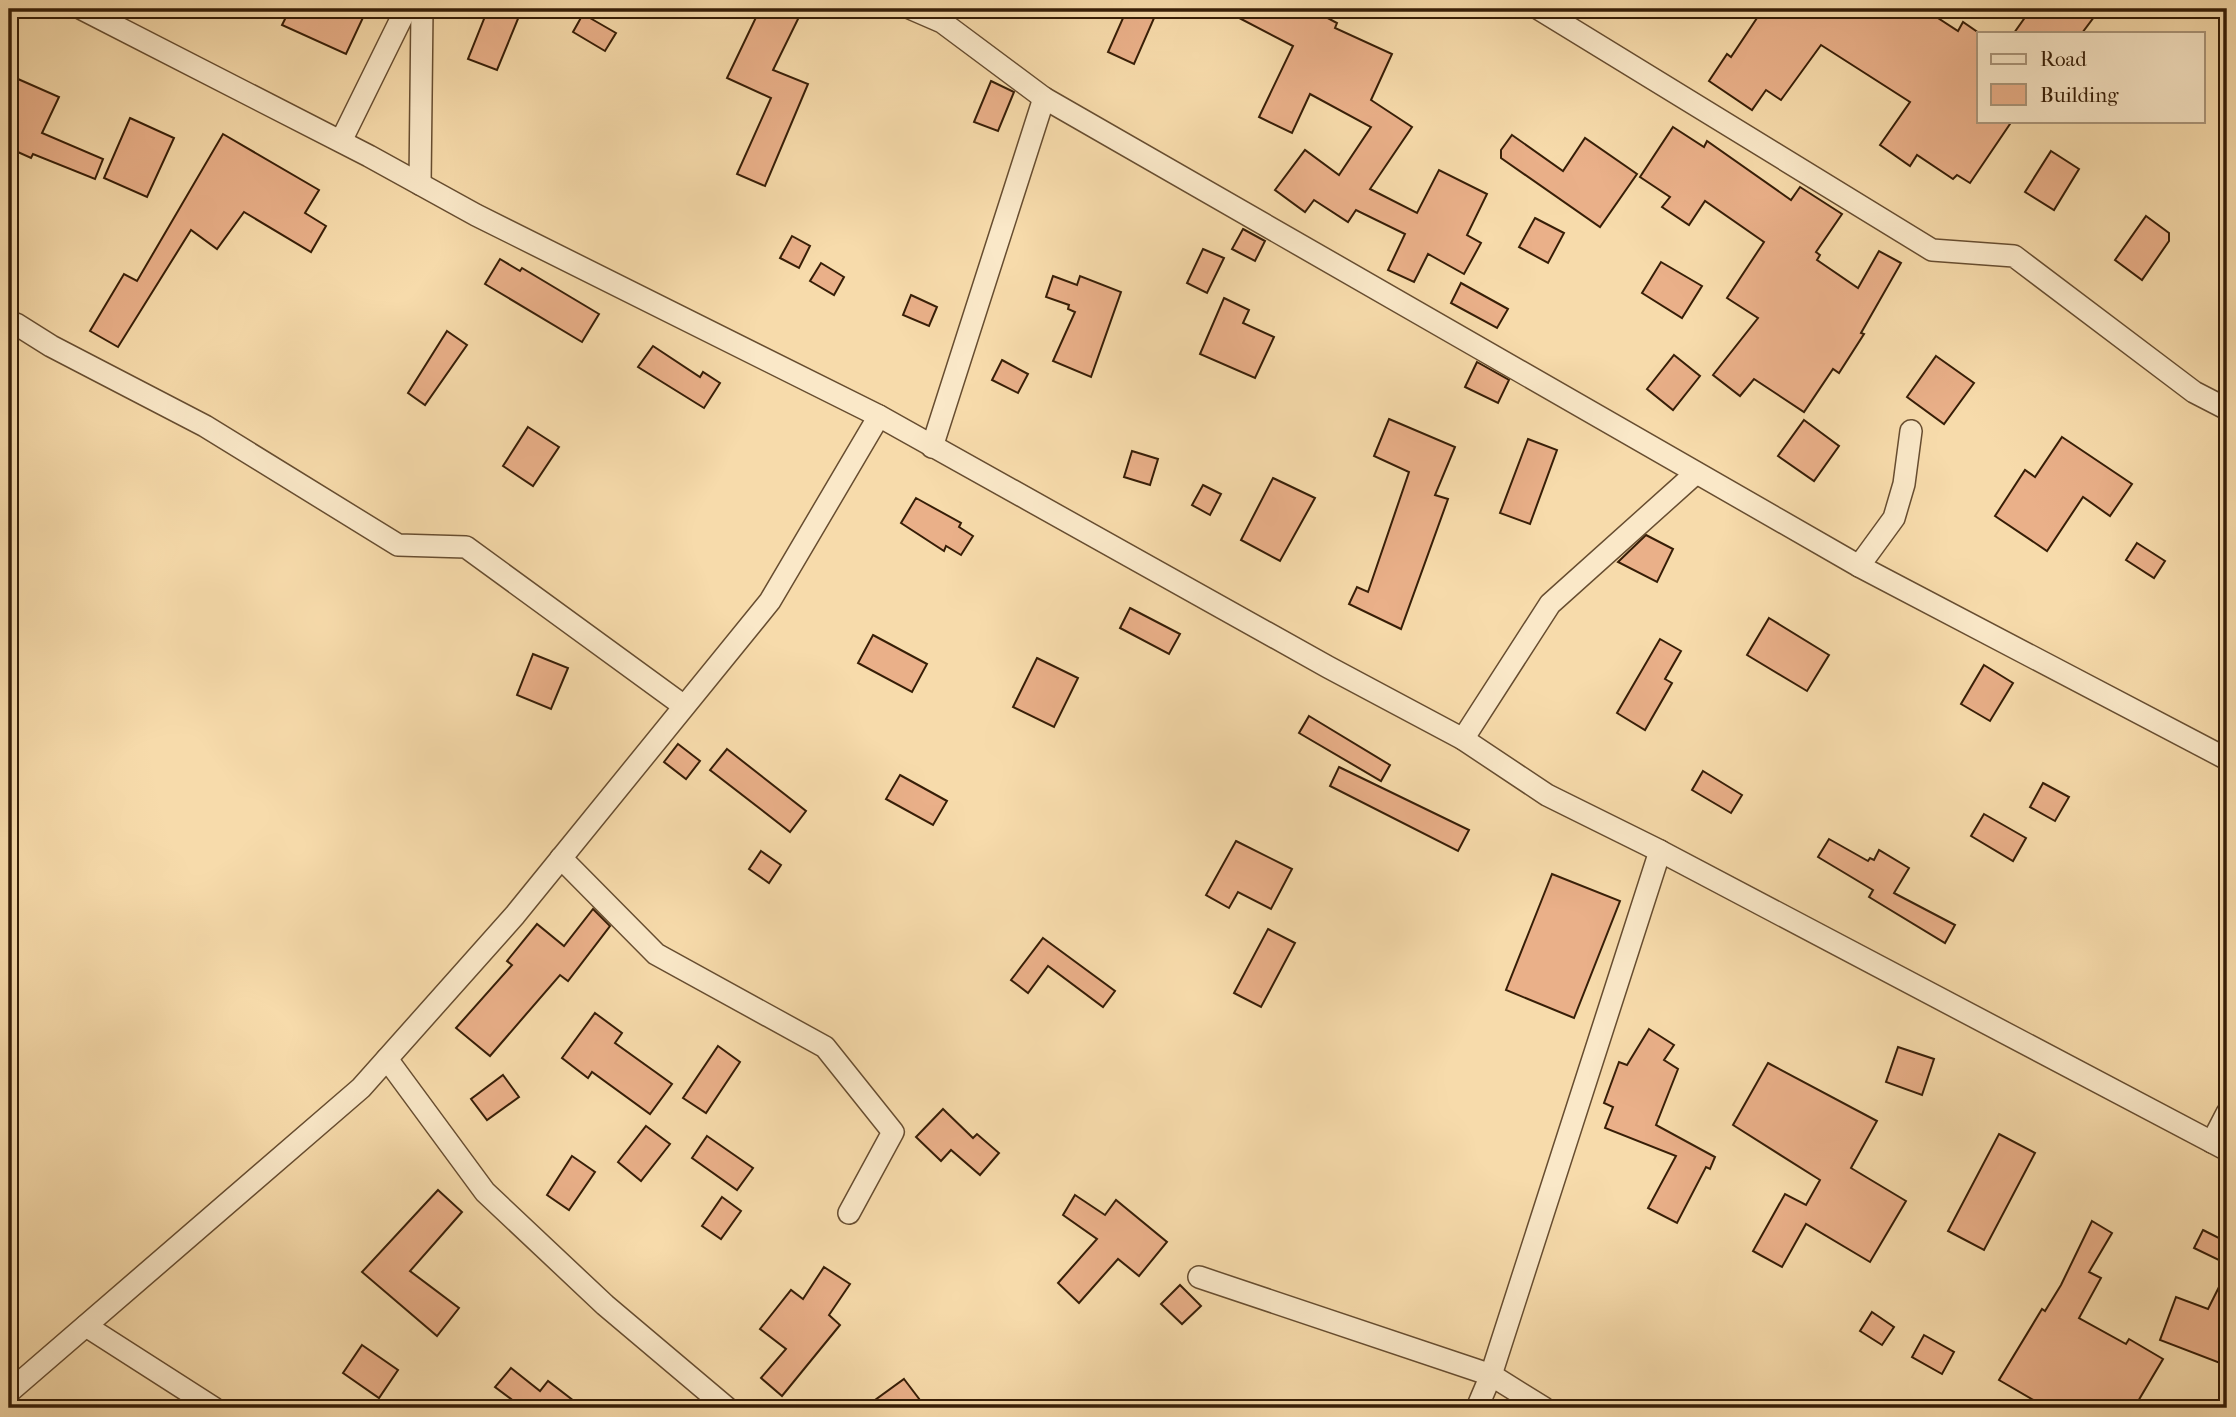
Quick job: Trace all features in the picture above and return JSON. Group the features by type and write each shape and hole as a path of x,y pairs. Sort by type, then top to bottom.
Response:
{"street":[{"path":"82,9 420,184 879,416 1463,739 1547,795 1660,851 2220,1146 2227,1113"},
{"path":"341,141 406,9"},
{"path":"420,184 422,9"},
{"path":"912,9 942,22 1044,98 1859,566 2227,759"},
{"path":"1539,9 1932,250 2014,256 2194,392 2227,409"},
{"path":"932,447 1044,98"},
{"path":"11,323 205,426 398,545 466,547 684,706"},
{"path":"13,1384 86,1326 361,1088 387,1059 514,915 770,601 879,416"},
{"path":"1859,566 1894,518 1904,485 1912,431"},
{"path":"1463,739 1550,604 1696,472"},
{"path":"1477,1408 1491,1375 1660,851"},
{"path":"561,858 656,954 825,1047 893,1132 849,1213"},
{"path":"387,1059 485,1192 605,1304 727,1408"},
{"path":"1199,1277 1491,1375 1544,1408"},
{"path":"86,1326 214,1408"}],"building":[{"path":"290,9 367,9 346,54 282,25"},
{"path":"488,9 522,9 497,70 468,59"},
{"path":"760,9 782,9 799,17 773,70 808,84 765,186 737,174 771,98 727,78"},
{"path":"1127,9 1158,9 1134,64 1108,52"},
{"path":"1222,9 1311,9 1337,23 1335,28 1392,54 1371,100 1412,127 1370,189 1417,213 1439,170 1487,194 1467,235 1481,243 1464,274 1428,254 1414,282 1388,270 1405,234 1356,210 1348,222 1314,200 1305,212 1275,190 1305,150 1339,175 1371,127 1310,94 1292,133 1259,117 1293,46"},
{"path":"1763,9 1924,9 1958,31 1963,22 1978,32 1977,122 2011,122 1970,183 1957,175 1953,179 1917,155 1910,166 1880,145 1910,102 1821,45 1781,100 1766,90 1752,110 1709,81 1727,54 1731,57"},
{"path":"2031,9 2100,9 2083,32 2015,32"},
{"path":"583,14 616,33 605,51 573,32"},
{"path":"18,79 59,97 42,133 103,159 95,179 33,154 31,158 9,148 9,100"},
{"path":"991,81 1014,92 998,131 974,122"},
{"path":"130,118 174,138 147,197 104,178"},
{"path":"1673,127 1704,147 1707,141 1791,200 1800,187 1842,214 1816,252 1820,255 1817,260 1858,288 1879,251 1901,263 1861,333 1864,334 1839,373 1833,369 1804,412 1754,379 1740,396 1713,375 1758,318 1727,298 1764,242 1705,201 1689,225 1662,207 1670,197 1640,177"},
{"path":"223,134 319,190 305,213 326,226 311,252 244,212 217,249 191,230 118,347 90,331 124,274 137,281"},
{"path":"1512,135 1563,171 1585,138 1637,174 1600,227 1501,158 1501,150"},
{"path":"2051,151 2079,169 2054,210 2025,192"},
{"path":"2146,216 2169,233 2169,241 2142,280 2115,260"},
{"path":"1535,218 1564,233 1548,263 1519,247"},
{"path":"1243,229 1265,241 1255,261 1232,249"},
{"path":"792,236 810,246 799,268 780,258"},
{"path":"1203,249 1224,258 1207,293 1187,283"},
{"path":"500,259 520,271 522,268 599,314 582,342 485,284"},
{"path":"1661,262 1702,286 1682,318 1642,293"},
{"path":"821,263 844,277 834,295 810,281"},
{"path":"1053,276 1077,285 1080,276 1121,292 1091,377 1053,361 1075,312 1068,309 1069,305 1046,297"},
{"path":"1461,283 1508,309 1497,328 1451,303"},
{"path":"911,295 937,307 929,326 903,315"},
{"path":"1224,298 1249,310 1243,323 1274,337 1255,378 1200,354"},
{"path":"447,331 467,345 425,405 408,393"},
{"path":"653,346 700,377 703,372 720,383 704,408 638,367"},
{"path":"1674,355 1700,376 1673,410 1647,389"},
{"path":"1936,356 1974,383 1944,424 1907,397"},
{"path":"1002,360 1028,374 1018,393 992,380"},
{"path":"1477,362 1509,380 1498,403 1465,387"},
{"path":"1389,419 1455,447 1435,495 1448,499 1401,629 1349,604 1357,587 1368,592 1409,472 1374,456"},
{"path":"1804,420 1839,446 1814,481 1778,456"},
{"path":"528,427 559,447 533,486 503,466"},
{"path":"2062,437 2132,484 2110,516 2083,497 2047,551 1995,516 2025,470 2035,477"},
{"path":"1528,439 1557,450 1530,524 1500,513"},
{"path":"1132,451 1158,459 1150,485 1124,477"},
{"path":"1273,478 1315,498 1280,561 1241,540"},
{"path":"1203,485 1221,494 1210,515 1192,505"},
{"path":"916,498 961,523 959,527 973,536 961,555 946,546 944,551 901,523"},
{"path":"1646,535 1673,549 1657,582 1618,562"},
{"path":"2137,543 2165,561 2154,578 2126,560"},
{"path":"1130,608 1180,634 1169,654 1120,628"},
{"path":"1769,618 1829,655 1807,691 1747,655"},
{"path":"873,635 927,664 912,692 858,663"},
{"path":"1660,639 1681,651 1665,679 1672,683 1645,730 1617,713"},
{"path":"533,654 568,668 551,709 517,695"},
{"path":"1037,658 1078,678 1054,727 1013,707"},
{"path":"1984,665 2013,683 1990,721 1961,704"},
{"path":"1309,716 1390,765 1381,781 1299,733"},
{"path":"678,744 700,761 686,779 664,762"},
{"path":"727,749 806,811 790,832 710,770"},
{"path":"1339,767 1469,830 1458,851 1330,786"},
{"path":"1703,771 1742,795 1731,813 1692,790"},
{"path":"900,775 947,801 933,825 886,799"},
{"path":"2043,783 2069,797 2055,821 2030,807"},
{"path":"1984,814 2026,838 2013,861 1971,836"},
{"path":"1829,839 1868,861 1870,858 1874,860 1879,850 1909,868 1894,893 1955,925 1945,943 1869,897 1873,890 1818,857"},
{"path":"1236,841 1292,869 1271,909 1238,892 1229,908 1206,895"},
{"path":"761,851 781,865 769,883 749,869"},
{"path":"1552,874 1620,901 1574,1018 1506,990"},
{"path":"593,909 610,926 568,981 560,975 490,1056 456,1028 512,965 507,961 537,924 564,946"},
{"path":"1268,929 1295,943 1261,1007 1234,993"},
{"path":"1043,938 1115,991 1103,1007 1048,966 1028,993 1011,980"},
{"path":"595,1013 622,1033 615,1043 672,1084 650,1114 592,1072 588,1078 562,1058"},
{"path":"1649,1029 1674,1045 1664,1060 1678,1069 1656,1125 1715,1157 1710,1169 1706,1167 1677,1223 1648,1208 1676,1156 1605,1128 1613,1107 1604,1103 1619,1062 1627,1065"},
{"path":"718,1046 740,1062 706,1113 683,1098"},
{"path":"1898,1047 1934,1059 1922,1095 1886,1082"},
{"path":"1768,1063 1877,1121 1851,1168 1906,1201 1870,1262 1806,1224 1782,1267 1753,1251 1785,1194 1806,1205 1820,1180 1733,1125"},
{"path":"503,1075 519,1097 487,1120 471,1099"},
{"path":"943,1109 973,1138 977,1134 999,1153 980,1175 951,1150 941,1161 916,1137"},
{"path":"646,1126 670,1144 641,1181 618,1162"},
{"path":"1999,1134 2035,1153 1984,1250 1948,1231"},
{"path":"707,1136 753,1168 737,1190 692,1158"},
{"path":"572,1156 595,1172 569,1210 547,1195"},
{"path":"438,1190 462,1212 410,1271 459,1308 437,1336 362,1272"},
{"path":"1075,1195 1105,1215 1116,1200 1167,1242 1139,1276 1118,1259 1079,1303 1058,1283 1097,1239 1063,1215"},
{"path":"722,1197 741,1211 721,1239 702,1226"},
{"path":"2092,1221 2112,1233 2089,1272 2101,1278 2079,1318 2126,1344 2129,1339 2163,1359 2134,1408 2047,1408 1999,1380 2042,1309 2045,1311 2061,1285"},
{"path":"2203,1230 2227,1242 2227,1264 2194,1248"},
{"path":"824,1267 850,1284 829,1315 840,1325 782,1396 761,1378 786,1349 760,1329 791,1290 803,1299"},
{"path":"2227,1271 2227,1344 2220,1363 2160,1340 2176,1297 2208,1309"},
{"path":"1180,1285 1201,1306 1182,1324 1161,1304"},
{"path":"1872,1312 1894,1327 1882,1345 1860,1331"},
{"path":"1924,1335 1954,1352 1942,1374 1912,1357"},
{"path":"362,1345 398,1370 379,1398 343,1373"},
{"path":"511,1368 540,1391 548,1381 583,1408 503,1408 511,1399 495,1387"},
{"path":"904,1379 926,1408 864,1408"}]}
